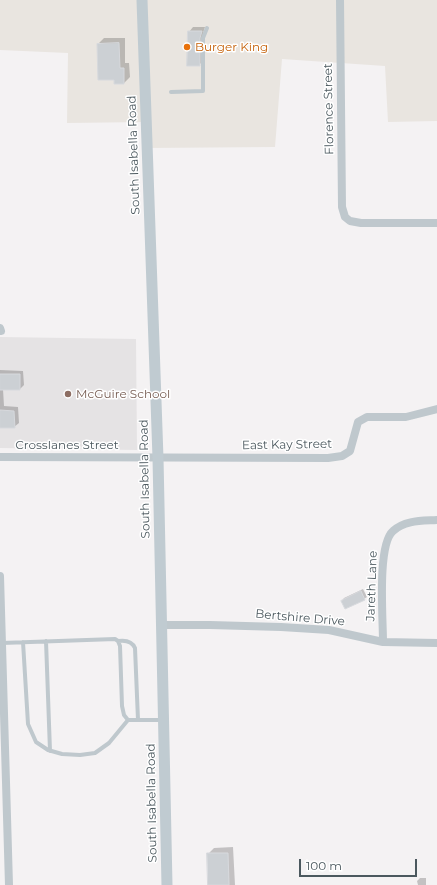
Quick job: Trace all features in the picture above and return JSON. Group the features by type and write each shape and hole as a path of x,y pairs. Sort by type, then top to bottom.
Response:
{"main road":[{"name":"South Isabella Road","path":"142,0 158,458 167,885"}],"street":[{"name":"Florence Street","path":"340,0 342,207 345,217 361,223 437,223"},
{"name":"East Kay Street","path":"158,458 328,458 342,456 350,451 358,422 367,417 406,417 437,408"},
{"name":"Crosslanes Street","path":"0,457 158,458"},
{"name":"Jareth Lane","path":"383,642 383,558 386,542 393,531 406,524 411,522 437,520"},
{"path":"0,576 9,885"},
{"name":"Bertshire Drive","path":"161,625 210,624 329,630 383,642 437,643"}],"lane":[{"path":"171,92 203,91 203,38 207,28"},
{"path":"2,643 114,639 133,644 135,648 138,720"},
{"path":"46,641 50,751"},
{"path":"118,641 120,646 122,706 124,715 128,720"},
{"path":"23,642 28,724 36,742 50,751 62,754 80,755 95,753 109,743 128,720"},
{"path":"128,720 163,720"}],"shaded area":[{"path":"0,0 437,0 437,121 388,122 385,66 282,59 275,147 147,148 146,122 67,123 68,53 0,50"},
{"name":"McGuire School","path":"0,337 136,339 137,450 0,448"}],"building":[{"path":"188,31 202,31 200,38 200,66 187,66"},
{"path":"119,43 120,68 124,68 124,84 114,84 114,80 98,80 97,44"},
{"path":"0,374 20,374 20,390 0,390"},
{"path":"0,410 14,411 15,428 0,428"},
{"path":"361,591 365,600 345,609 341,601"},
{"path":"207,853 228,853 229,885 208,885"}],"place":[{"name":"Burger King","path":"187,47"},
{"name":"McGuire School","path":"68,394"}]}
